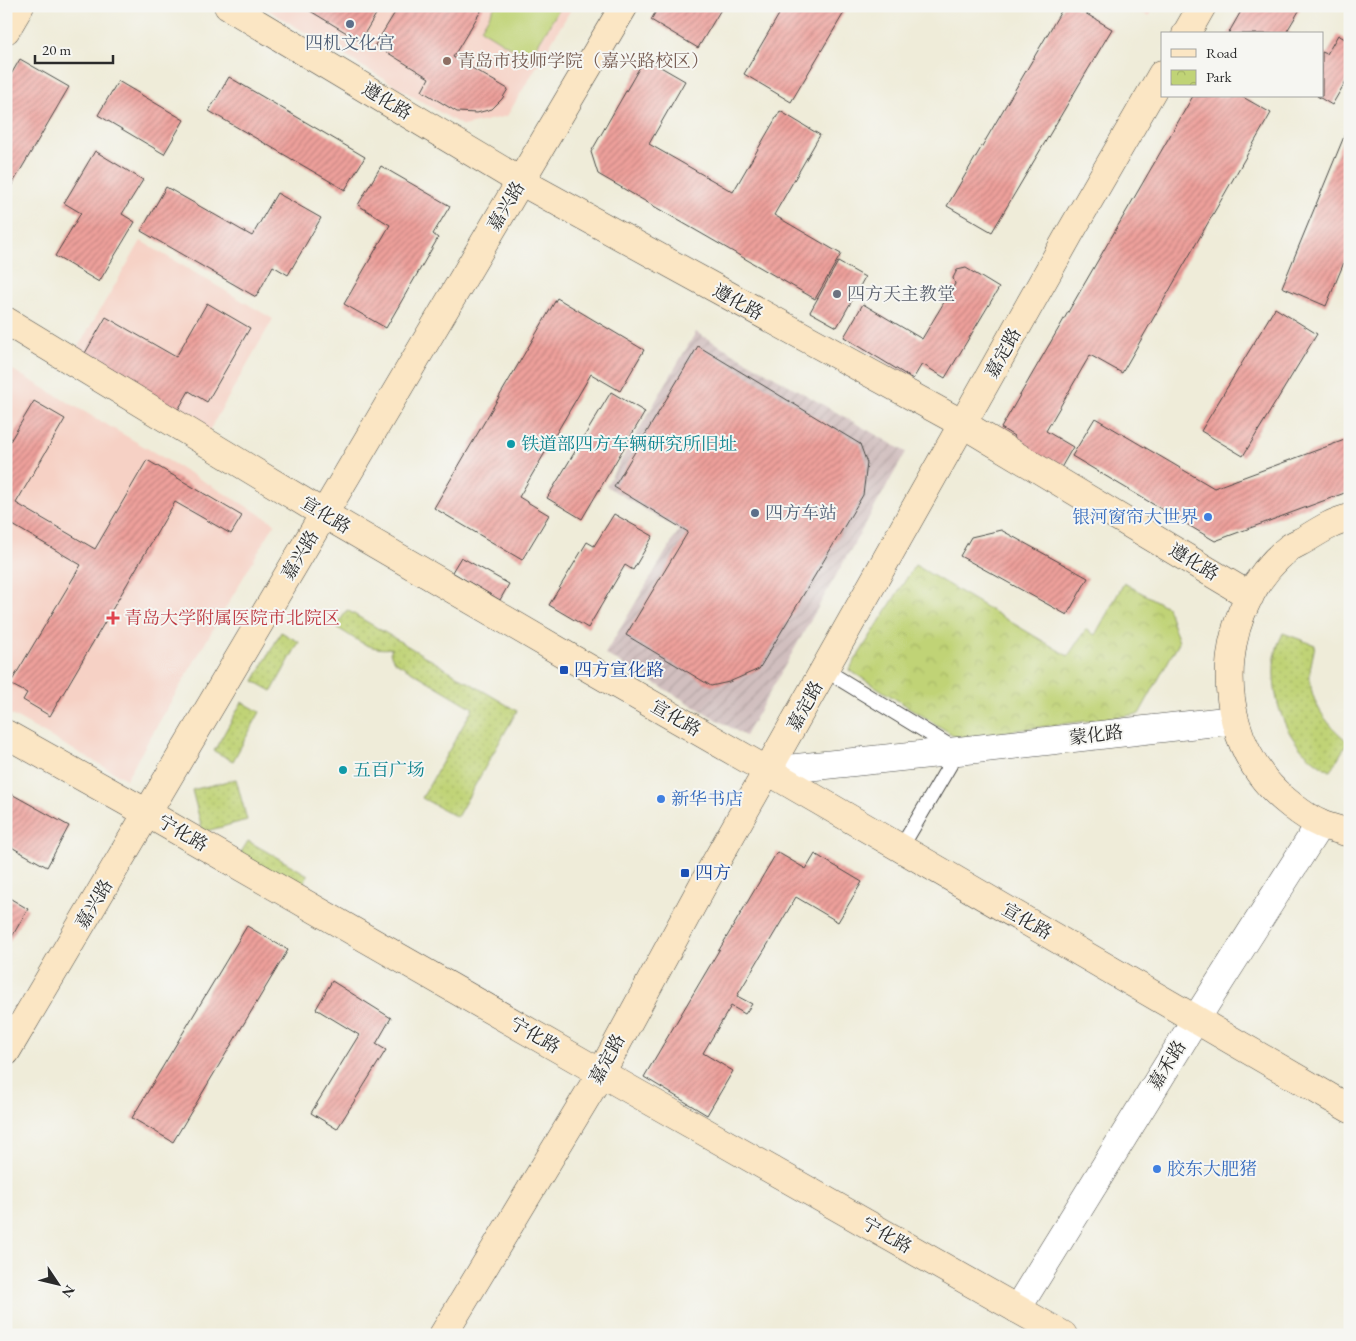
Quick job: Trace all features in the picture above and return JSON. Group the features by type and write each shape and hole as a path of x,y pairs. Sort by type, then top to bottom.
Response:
{"street":[{"path":"6,30 20,6"},
{"name":"遵化路","path":"228,6 520,181 962,424 1250,596"},
{"name":"嘉兴路","path":"6,1052 624,6"},
{"path":"1187,32 1202,6"},
{"name":"嘉定路","path":"443,1335 601,1073 704,883 1070,233 1161,76"},
{"name":"宣化路","path":"6,321 324,514 1350,1109"},
{"path":"1350,518 1338,521 1290,548 1268,570 1250,596 1238,623 1230,652 1229,686 1234,720 1246,751 1265,780 1290,805 1320,824 1350,834"},
{"name":"蒙化路","path":"768,770 1234,720"},
{"name":"宁化路","path":"6,734 1063,1335"},
{"name":"嘉禾路","path":"1017,1309 1196,1019 1320,824"}],"lane":[{"path":"825,670 958,751 901,848"}],"shaded area":[{"name":"青岛市技师学院（嘉兴路校区）","path":"261,6 573,6 507,116 463,126"},
{"path":"1129,6 1155,6 1149,16"},
{"path":"141,241 273,319 206,436 72,357"},
{"name":"四方车站","path":"696,332 906,452 745,736 605,654 679,530 606,486"},
{"name":"青岛大学附属医院市北院区","path":"6,366 275,523 126,779 6,712"}],"green space":[{"path":"495,6 561,6 529,59 481,29"},
{"path":"915,565 1068,656 1086,629 1095,635 1124,583 1167,607 1179,642 1139,714 958,738 849,670"},
{"path":"347,610 517,711 457,817 422,798 473,708 394,661 390,653 392,648 384,649 369,646 336,627"},
{"path":"281,632 299,642 272,691 254,681"},
{"path":"1283,633 1315,645 1310,676 1314,698 1328,722 1348,742 1330,771 1311,758 1295,741 1283,720 1276,696 1274,671 1277,648"},
{"path":"242,702 260,712 233,761 214,751"},
{"path":"236,779 247,820 203,832 192,790"},
{"path":"248,841 308,875 301,887 240,854"}],"building":[{"name":"四机文化宫","path":"302,6 381,6 360,41"},
{"path":"399,6 484,6 453,57 508,89 502,99 492,109 477,113 457,112 422,91 429,78 375,45"},
{"path":"659,6 723,6 698,48 651,20"},
{"path":"784,6 848,6 791,102 744,74"},
{"path":"1064,6 1073,6 1112,29 992,232 947,206"},
{"path":"1244,6 1302,6 1287,31 1289,32 1229,32"},
{"path":"1338,35 1350,42 1350,74 1332,105 1320,98 1324,98 1324,53 1327,54"},
{"path":"645,58 685,81 649,144 733,192 780,111 820,135 774,215 841,254 815,299 598,174 591,152"},
{"path":"20,59 69,87 6,195 6,83"},
{"path":"229,77 365,157 345,190 209,111"},
{"path":"118,81 184,120 164,154 98,115"},
{"path":"1192,98 1245,98 1271,113 1122,373 1090,355 1046,431 1073,447 1058,473 1009,445 1014,436 1001,428"},
{"path":"1350,122 1350,248 1326,306 1282,287"},
{"path":"95,151 143,180 122,214 135,222 99,282 55,256 81,213 64,203"},
{"path":"381,166 450,206 433,234 438,238 386,328 344,304 390,225 358,205"},
{"path":"166,187 252,236 277,193 321,218 288,275 273,266 256,297 141,231"},
{"name":"四方天主教堂","path":"838,262 865,277 837,327 810,312"},
{"path":"966,268 999,288 945,378 922,364 913,379 844,337 863,304 922,339 955,284 953,278 957,270"},
{"name":"铁道部四方车辆研究所旧址","path":"557,298 644,350 620,391 591,374 519,497 549,515 522,560 434,508"},
{"path":"207,303 250,328 207,402 189,391 175,415 81,360 106,317 176,357"},
{"path":"1275,308 1317,334 1243,456 1201,431"},
{"name":"四方车站","path":"698,346 860,444 867,463 863,495 759,669 729,682 711,686 626,635 688,532 614,487"},
{"path":"611,392 645,412 582,519 547,498"},
{"path":"34,401 65,419 16,503 95,549 147,460 242,516 231,534 175,502 50,716 23,700 27,693 10,684 81,565 6,521 6,448"},
{"path":"1095,418 1214,488 1350,438 1350,491 1215,541 1072,456"},
{"path":"614,514 653,536 633,570 625,565 588,628 549,605 587,542 594,546"},
{"path":"1001,530 1088,578 1067,615 960,556 971,537"},
{"path":"461,557 509,584 500,600 452,572"},
{"path":"6,791 69,826 47,867 6,844"},
{"path":"777,852 806,869 815,854 862,882 838,922 796,897 737,996 752,1004 745,1014 731,1006 703,1053 733,1071 707,1115 644,1077"},
{"path":"6,896 28,909 6,947"},
{"path":"247,926 288,950 173,1142 132,1118"},
{"path":"332,981 391,1018 376,1044 386,1050 337,1129 311,1113 359,1035 316,1009"}],"place":[{"name":"四机文化宫","path":"350,24"},
{"name":"青岛市技师学院（嘉兴路校区）","path":"447,61"},
{"name":"四方天主教堂","path":"837,294"},
{"name":"铁道部四方车辆研究所旧址","path":"511,444"},
{"name":"四方车站","path":"755,513"},
{"name":"银河窗帘大世界","path":"1208,517"},
{"name":"青岛大学附属医院市北院区","path":"113,618"},
{"name":"四方宣化路","path":"564,670"},
{"name":"五百广场","path":"343,770"},
{"name":"新华书店","path":"661,799"},
{"name":"四方","path":"685,873"},
{"name":"胶东大肥猪","path":"1157,1169"}]}
